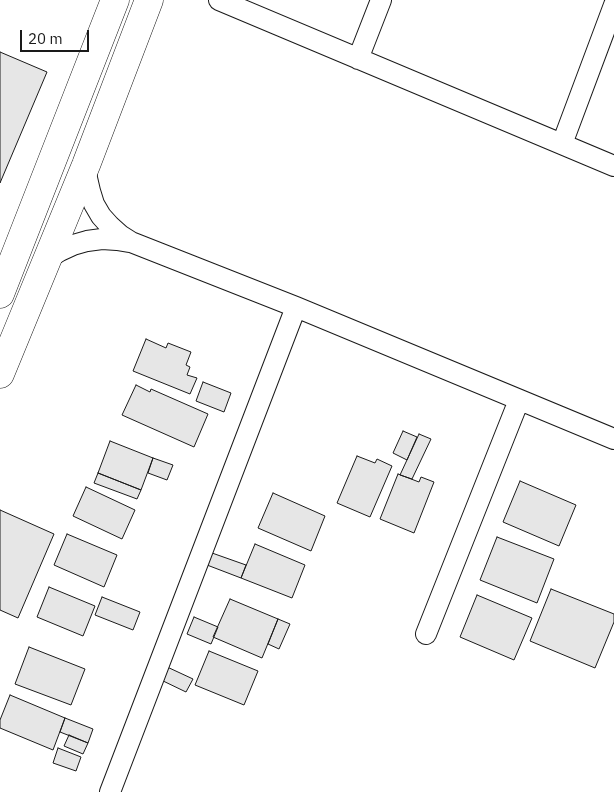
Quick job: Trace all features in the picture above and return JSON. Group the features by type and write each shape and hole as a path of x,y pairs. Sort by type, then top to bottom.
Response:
{"street":[{"path":"0,294 115,0"},
{"path":"0,374 86,165 149,0"},
{"path":"219,0 614,166"},
{"path":"358,59 381,0"},
{"path":"562,144 614,5"},
{"path":"86,165 90,191 94,204 101,216 120,235 131,242 296,307 614,439"},
{"path":"47,259 66,248 87,241 102,239 131,242"},
{"path":"110,792 296,307"},
{"path":"426,634 519,400"}],"building":[{"path":"0,52 47,72 0,183"},
{"path":"146,339 166,348 168,343 191,352 186,365 190,367 187,375 197,378 190,394 133,371"},
{"path":"203,382 231,393 224,412 196,401"},
{"path":"136,385 150,392 151,389 208,414 194,447 122,415"},
{"path":"403,431 417,437 407,460 393,453"},
{"path":"419,434 431,439 412,479 400,475"},
{"path":"110,441 153,458 141,490 98,473"},
{"path":"357,456 375,463 377,459 392,466 370,517 337,503"},
{"path":"153,458 173,465 167,480 148,473"},
{"path":"98,473 141,490 137,499 94,483"},
{"path":"398,474 419,482 421,477 434,482 414,533 380,519"},
{"path":"520,481 576,505 559,546 503,522"},
{"path":"86,487 135,510 122,539 73,516"},
{"path":"273,493 325,516 311,551 258,528"},
{"path":"0,510 54,534 18,618 0,610"},
{"path":"67,534 117,555 104,587 54,565"},
{"path":"497,537 554,559 537,603 480,580"},
{"path":"255,544 305,565 292,598 241,578"},
{"path":"212,553 246,565 241,578 207,565"},
{"path":"49,587 95,606 83,636 37,617"},
{"path":"551,589 614,614 614,622 595,668 530,641"},
{"path":"477,595 532,618 514,660 460,637"},
{"path":"102,597 140,612 133,630 95,615"},
{"path":"230,599 278,619 262,658 213,637"},
{"path":"194,617 218,627 211,644 187,634"},
{"path":"278,619 290,624 279,649 268,644"},
{"path":"29,647 85,669 71,705 15,684"},
{"path":"209,651 258,671 244,705 195,685"},
{"path":"165,666 193,679 186,692 159,679"},
{"path":"10,695 65,718 53,750 0,728 0,720"},
{"path":"65,718 93,729 88,743 60,732"},
{"path":"69,735 88,743 83,754 64,746"},
{"path":"58,748 81,757 76,771 53,763"}]}
